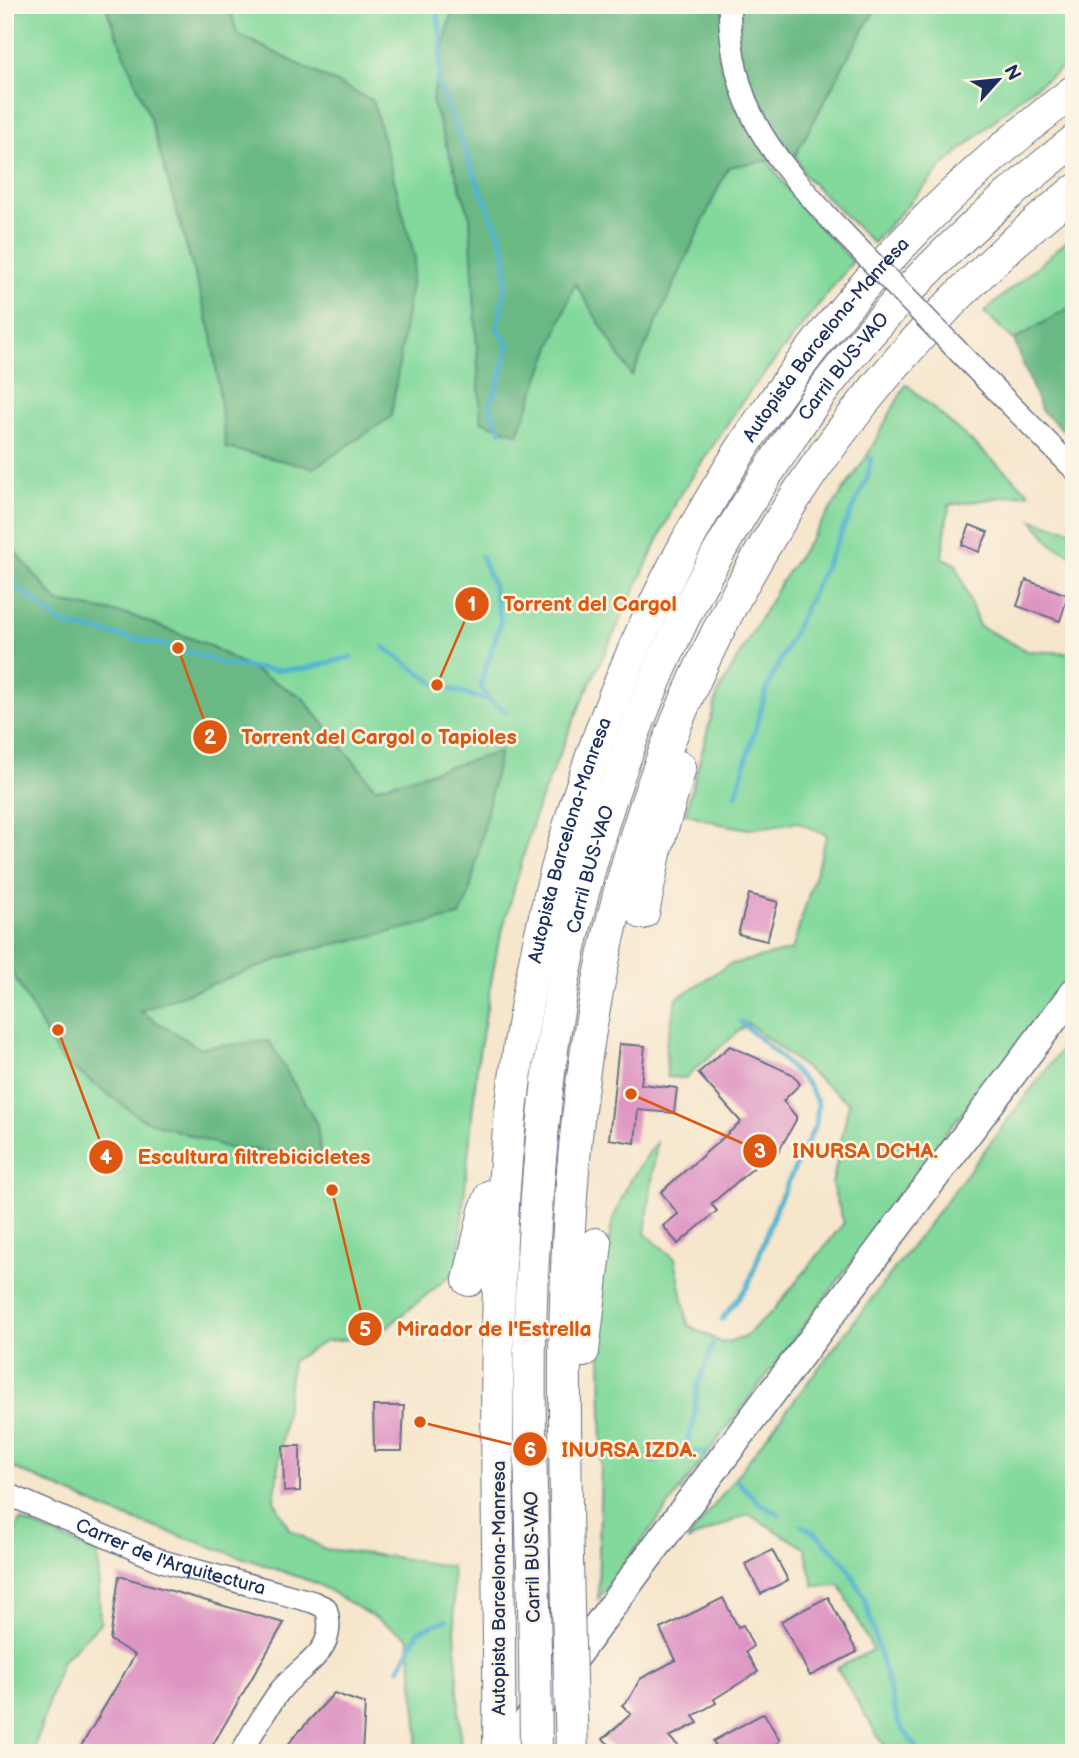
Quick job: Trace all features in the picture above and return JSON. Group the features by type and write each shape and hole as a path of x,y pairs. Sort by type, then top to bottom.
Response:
{"highway":[{"name":"Autopista Barcelona-Manresa","path":"502,1753 494,1705 497,1348 507,1156 520,1043 543,927 579,793 608,709 637,640 681,549 724,474 772,400 855,296 913,232 1042,114 1074,91"},
{"name":"Carril BUS-VAO","path":"536,1753 530,1410 531,1299 549,1069 582,896 618,777 675,635 721,550 817,397 924,275 994,207 1074,141"},
{"path":"572,1753 565,1502 564,1373 568,1247 579,1110 596,995 618,895 643,811 673,728 728,608 794,497 873,390 984,271 1074,191"},
{"path":"643,913 672,789 691,737 728,608"},
{"path":"469,1280 485,1211 507,1156"},
{"path":"565,1502 581,1388 584,1336 596,1244"},
{"path":"479,1564 480,1657 494,1705 492,1753"}],"main road":[{"path":"502,1753 1074,992"}],"street":[{"path":"729,5 734,66 742,96 759,131 790,176 1074,469"},
{"name":"Carrer de l'Arquitectura","path":"7,1499 162,1561 313,1602 326,1608 330,1622 326,1640 315,1660 297,1673 280,1691 241,1753"}],"green space":[{"path":"5,5 105,5 151,121 212,335 226,447 373,101 237,34 229,5 453,5 432,101 470,217 481,421 518,434 575,282 631,375 728,167 759,149 805,212 853,261 741,403 677,500 581,703 537,808 497,949 477,1065 457,1270 375,1337 326,1341 292,1361 274,1500 289,1529 325,1549 452,1567 461,1753 413,1753 418,1734 409,1638 316,1583 111,1512 5,1464 5,959 60,1059 231,1149 301,1153 321,1157 269,1042 199,1048 139,1011 296,953 500,753 375,788 302,697 208,645 130,615 58,602 5,540"},
{"path":"105,5 229,5 237,34 373,101 415,258 391,417 314,468 226,448 212,335 151,121"},
{"path":"453,5 878,5 795,156 728,167 632,376 575,283 518,434 481,421 470,217 432,101"},
{"path":"878,5 940,5 942,11 1019,5 1074,5 1074,60 1022,96 944,165 873,243 805,176 795,156"},
{"path":"1074,235 1074,305 1014,340 984,312"},
{"path":"1074,305 1074,440 1041,410 1014,340"},
{"path":"906,384 1030,493 949,505 942,557 956,564 979,626 1027,651 1074,653 1074,970 999,1070 945,1133 920,1172 598,1599 602,1418 600,1289 613,1219 629,1182 657,1141 645,1234 675,1258 688,1325 722,1343 743,1338 773,1311 844,1223 832,1185 849,1103 748,1023 685,1078 667,1077 666,1045 677,998 728,965 792,950 827,835 797,822 749,829 685,813 718,693 781,582 867,456"},
{"path":"1032,520 1074,531 1074,556 1053,545"},
{"path":"5,540 58,602 130,615 208,645 302,697 375,788 500,752 469,895 460,916 296,953 140,1011 199,1048 269,1041 317,1124 321,1157 301,1153 231,1149 142,1119 60,1059 5,959"},
{"path":"1074,1033 1074,1753 890,1753 837,1668 873,1650 840,1585 814,1586 805,1548 748,1514 687,1541"},
{"path":"20,1520 98,1553 100,1623 61,1662 33,1753 5,1753 5,1552"}],"building":[{"path":"970,525 988,532 979,552 962,545"},
{"path":"1026,580 1068,595 1060,621 1017,606"},
{"path":"749,894 778,902 767,941 738,934"},
{"path":"619,1044 645,1046 641,1084 677,1088 674,1113 638,1110 635,1143 609,1139"},
{"path":"730,1046 792,1074 800,1084 783,1101 796,1116 796,1120 775,1158 771,1153 711,1204 717,1211 678,1244 663,1226 678,1214 661,1192 741,1122 698,1073"},
{"path":"373,1406 404,1406 402,1451 374,1451"},
{"path":"283,1446 300,1446 300,1491 284,1492"},
{"path":"772,1550 788,1580 761,1594 745,1564"},
{"path":"119,1576 284,1623 208,1753 77,1753 135,1655 110,1640"},
{"path":"828,1597 857,1652 810,1676 781,1621"},
{"path":"723,1598 738,1627 743,1625 753,1646 746,1652 758,1672 714,1699 716,1703 693,1716 698,1723 669,1737 686,1753 619,1753 603,1739 631,1714 622,1705 629,1699 640,1679 676,1660 660,1629"},
{"path":"334,1693 365,1704 362,1753 282,1753 294,1737"},
{"path":"764,1713 780,1741 760,1753 720,1753 713,1741"}],"waterway":[{"path":"436,5 442,42 438,84 503,244 506,284 497,328 509,345 497,388 489,405 501,431"},
{"path":"736,795 767,688 867,479 871,458"},
{"path":"481,556 492,582 501,621 480,686 490,701"},
{"path":"5,572 17,587 63,624 178,648 227,665 274,670 304,669 351,657"},
{"path":"384,647 437,685 490,701 507,712"},
{"path":"722,1319 748,1286 778,1203 816,1124 818,1104 809,1086 741,1022"},
{"path":"684,1450 694,1422 697,1387 713,1344"},
{"path":"654,1462 684,1450 707,1453"},
{"path":"738,1482 759,1503 779,1514"},
{"path":"802,1526 818,1535 846,1564 865,1599 898,1722 920,1753"},
{"path":"399,1669 419,1631 446,1620"}],"place":[{"name":"Torrent del Cargol o Tapioles","path":"178,648"},
{"name":"Torrent del Cargol","path":"437,685"},
{"name":"Escultura filtrebicicletes","path":"58,1030"},
{"name":"INURSA DCHA.","path":"631,1094"},
{"name":"Mirador de l'Estrella","path":"332,1190"},
{"name":"INURSA IZDA.","path":"420,1422"}]}
